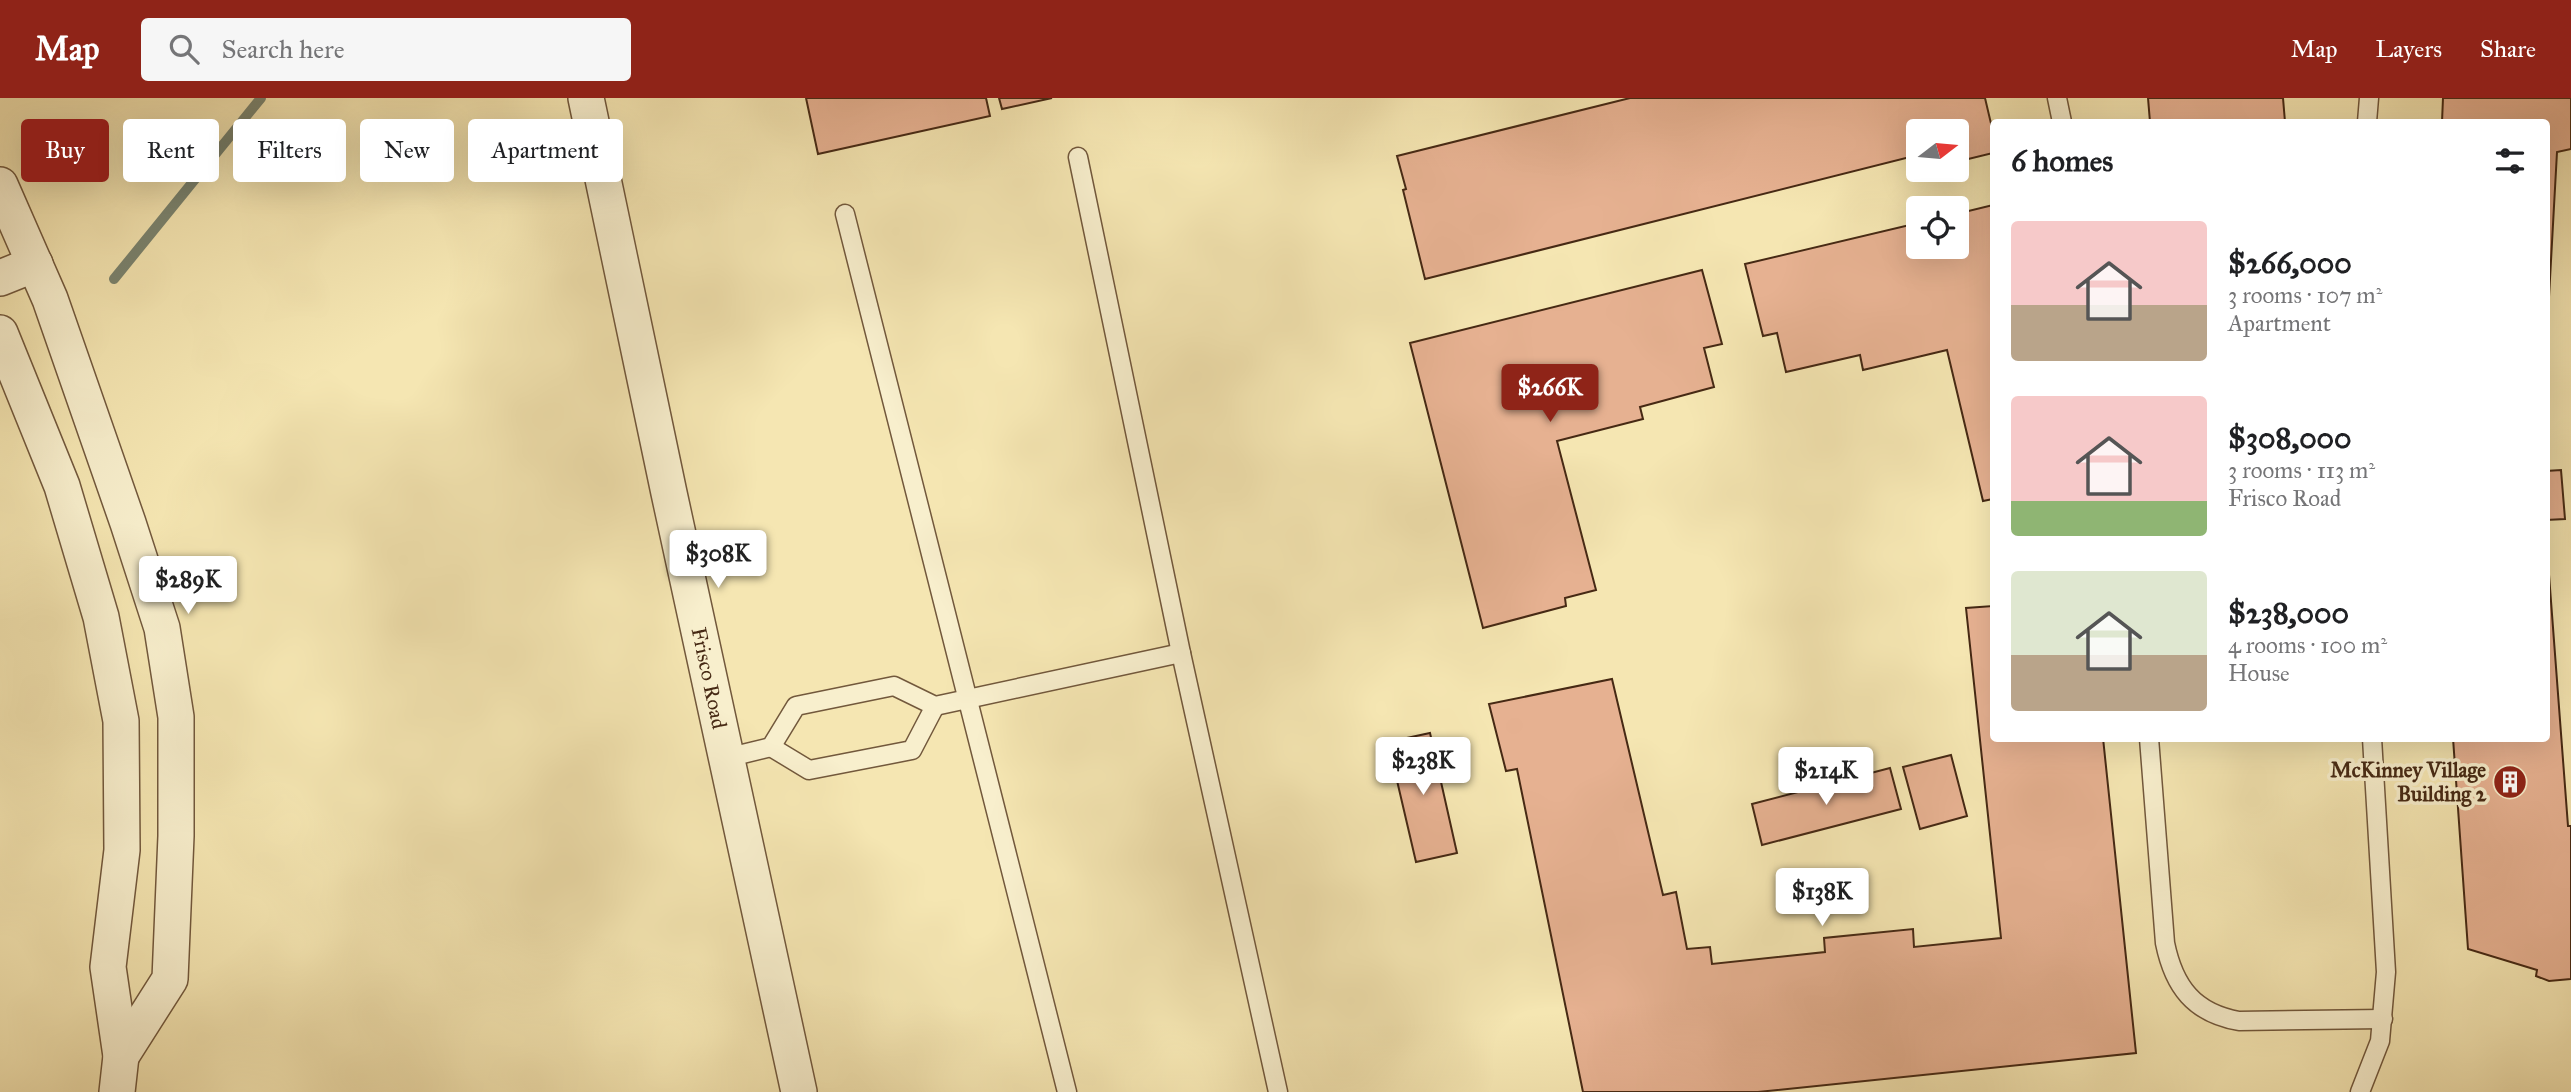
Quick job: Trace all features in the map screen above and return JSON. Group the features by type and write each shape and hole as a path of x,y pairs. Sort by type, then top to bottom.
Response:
{"street":[{"name":"Frisco Road","path":"586,98 799,1092"},
{"path":"0,185 50,299 128,523 162,628 176,717 176,836 170,979 121,1056"},
{"path":"0,278 35,264"},
{"path":"0,333 62,486 102,617 121,721 122,850 108,967 121,1056 117,1092"}],"lane":[{"path":"2057,98 2061,119"},
{"path":"2367,119 2368,98"},
{"path":"1078,157 1181,653 1278,1092"},
{"path":"845,214 1067,1092"},
{"path":"726,758 771,747 796,706 894,686 936,706 1181,653"},
{"path":"771,747 809,770 912,750 936,706"},
{"path":"2149,742 2165,943 2169,964 2192,1001 2218,1018 2239,1021 2383,1019"},
{"path":"2360,1092 2380,1041 2383,1019 2385,937 2372,742"}],"building":[{"path":"806,98 986,98 990,116 818,154"},
{"path":"999,98 1052,98 1002,109"},
{"path":"1630,98 1985,98 1990,119 1990,154 1969,159 1969,119 1906,119 1906,158 1425,279 1403,190 1406,189 1397,156"},
{"path":"2148,98 2283,98 2285,119 2150,119"},
{"path":"2443,98 2571,98 2571,149 2557,152 2550,279 2550,119 2442,119"},
{"path":"1990,206 1990,500 1983,501 1947,350 1863,370 1860,355 1786,372 1777,333 1763,336 1745,264 1906,226 1906,259 1969,259 1969,211"},
{"path":"1702,270 1722,344 1704,348 1714,387 1640,407 1643,419 1557,441 1596,590 1565,598 1566,606 1483,628 1410,343"},
{"path":"2561,470 2565,519 2550,520 2550,471"},
{"name":"McKinney Village Building 2","path":"2550,588 2568,826 2571,826 2571,979 2549,981 2536,976 2537,970 2468,949 2453,742 2550,742"},
{"path":"1990,606 1990,742 2103,742 2136,1053 1758,1092 1583,1092 1517,769 1506,771 1489,704 1612,679 1663,895 1676,892 1687,949 1710,947 1712,964 1825,952 1824,938 1913,929 1914,947 2001,938 1966,608"},
{"path":"1430,733 1457,853 1416,862 1388,742"},
{"path":"1951,755 1967,816 1920,829 1903,767"},
{"path":"1890,768 1901,809 1762,845 1752,804"}],"waterway":[{"path":"114,279 261,98"}],"place":[{"name":"McKinney Village Building 2","path":"2510,782"}]}
